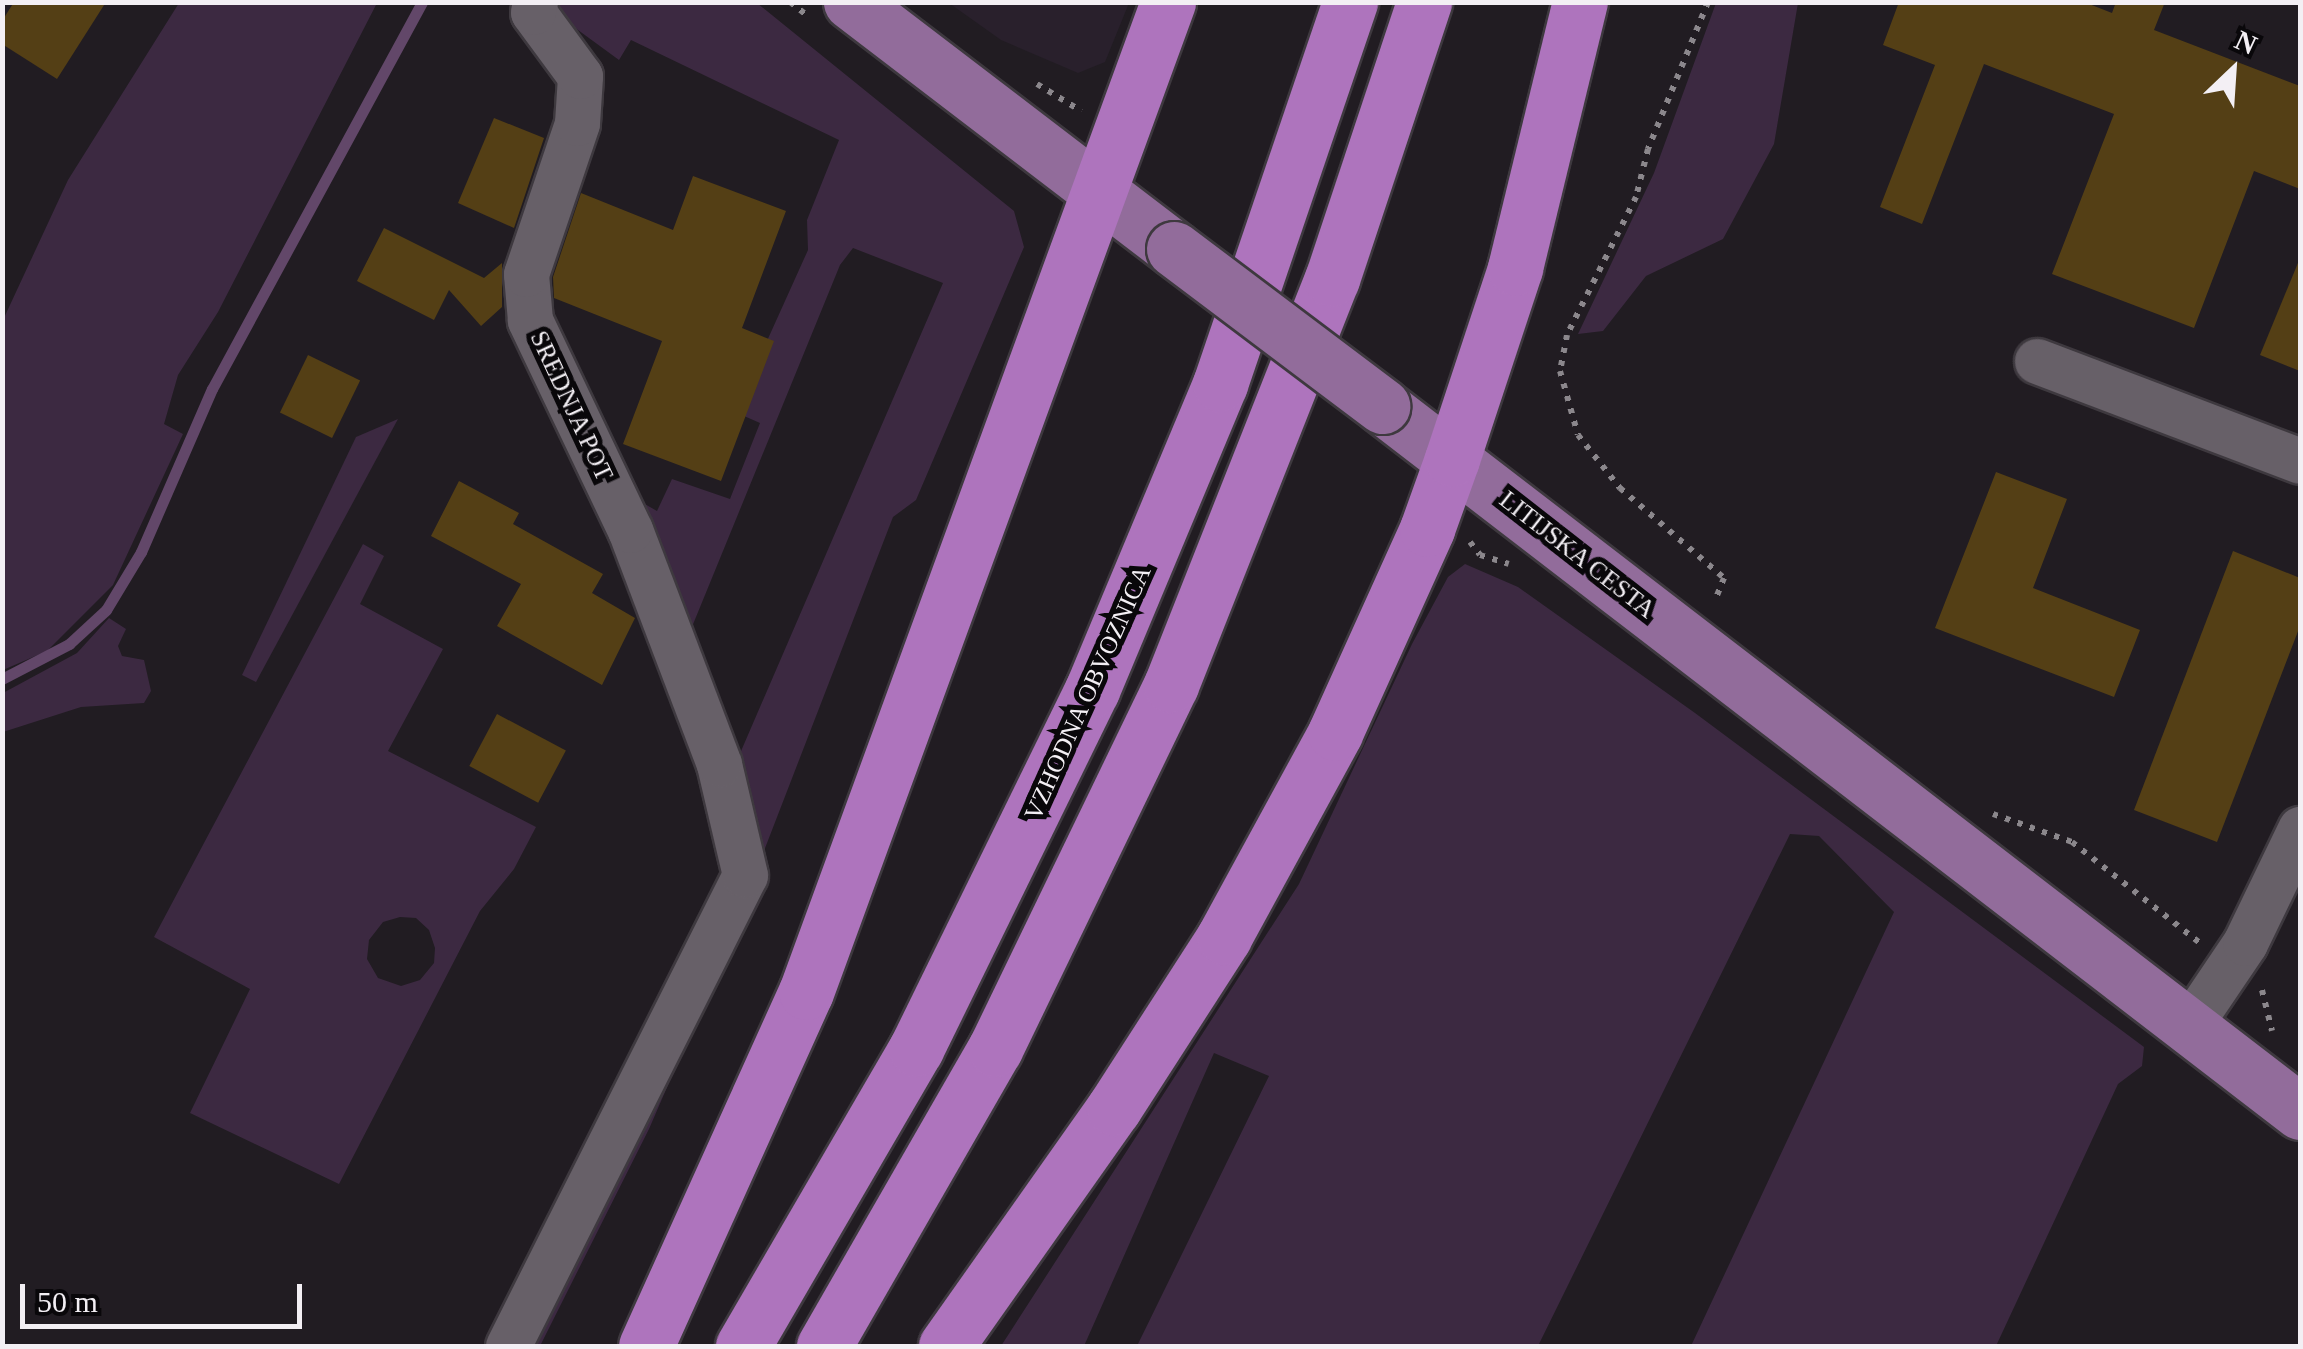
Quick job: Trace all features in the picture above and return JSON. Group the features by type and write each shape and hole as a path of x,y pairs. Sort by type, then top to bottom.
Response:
{"highway":[{"path":"646,1346 806,992 1006,456 1096,190 1168,2"},
{"name":"VZHODNA OBVOZNICA","path":"743,1346 916,1049 1092,690 1220,384 1350,2"},
{"path":"824,1346 995,1049 1171,685 1307,348 1424,2"},
{"path":"946,1346 1114,1108 1270,858 1342,716 1452,459 1520,251 1580,2"}],"main road":[{"name":"LITIJSKA CESTA","path":"852,2 2300,1112"}],"street":[{"name":"SREDNJA POT","path":"508,1346 745,875 719,764 630,530 530,320 526,274 577,123 580,76 532,12 535,2"},
{"path":"2036,361 2300,461"},
{"path":"2189,1026 2245,943 2300,829"}],"path":[{"path":"1708,2 1648,149 1636,198 1567,335 1560,370 1578,436 1620,488 1724,578 1715,600"},
{"path":"1975,807 2072,842 2209,950"},
{"path":"2257,983 2275,1040"}],"shaded area":[{"path":"179,3 377,3 218,312 178,375 164,424 183,434 113,585 47,651 3,670 3,320 68,180"},
{"path":"551,3 757,3 1014,211 1024,247 916,500 893,517 721,962 649,1129 540,1346 517,1346 739,862 732,772 943,283 853,248 840,265 687,639 637,508 643,503 657,511 672,479 730,499 760,423 735,412 808,250 807,220 839,140 631,40 619,60 552,11"},
{"path":"949,3 1129,3 1105,62 1078,73 1001,40"},
{"path":"1716,3 1798,3 1774,144 1723,239 1646,276 1603,331 1578,334 1654,173"},
{"path":"398,419 256,682 242,675 356,437"},
{"path":"363,544 384,556 360,604 443,649 388,751 536,827 514,869 480,911 339,1184 190,1113 250,989 154,937","holes":["416,918 429,930 435,948 434,963 420,980 401,986 378,978 367,959 369,940 383,922"]},
{"path":"1465,564 1518,587 1695,713 2144,1047 2142,1066 2118,1084 1996,1346 1691,1346 1894,912 1819,836 1790,834 1538,1346 1137,1346 1269,1076 1214,1053 1084,1346 1001,1346 1299,884 1412,644 1448,577"},
{"path":"109,618 126,629 118,646 122,656 144,660 151,691 144,703 81,707 3,732 3,693 77,653"}],"building":[{"path":"14,2 106,2 57,79 2,44 2,21"},
{"path":"1899,2 2084,2 2112,13 2116,2 2165,2 2154,30 2300,86 2300,189 2254,171 2194,328 2052,274 2114,114 1984,64 1922,224 1880,207 1935,65 1883,45"},
{"path":"494,118 544,138 514,228 458,203"},
{"path":"693,176 786,211 742,328 774,341 721,481 623,444 662,341 554,298 553,277 581,193 673,230"},
{"path":"384,228 484,278 502,263 502,307 481,326 449,290 434,320 357,281"},
{"path":"2300,258 2300,371 2260,355"},
{"path":"308,355 360,380 332,438 280,413"},
{"path":"1996,472 2067,499 2033,588 2140,630 2114,697 1935,628"},
{"path":"459,481 519,513 513,524 603,574 592,593 635,618 602,685 497,626 521,584 431,536"},
{"path":"2233,551 2300,578 2300,626 2217,842 2134,810"},
{"path":"497,714 566,751 538,803 469,766"}],"waterway":[{"path":"2,679 69,644 106,610 141,552 212,389 422,2"}]}
